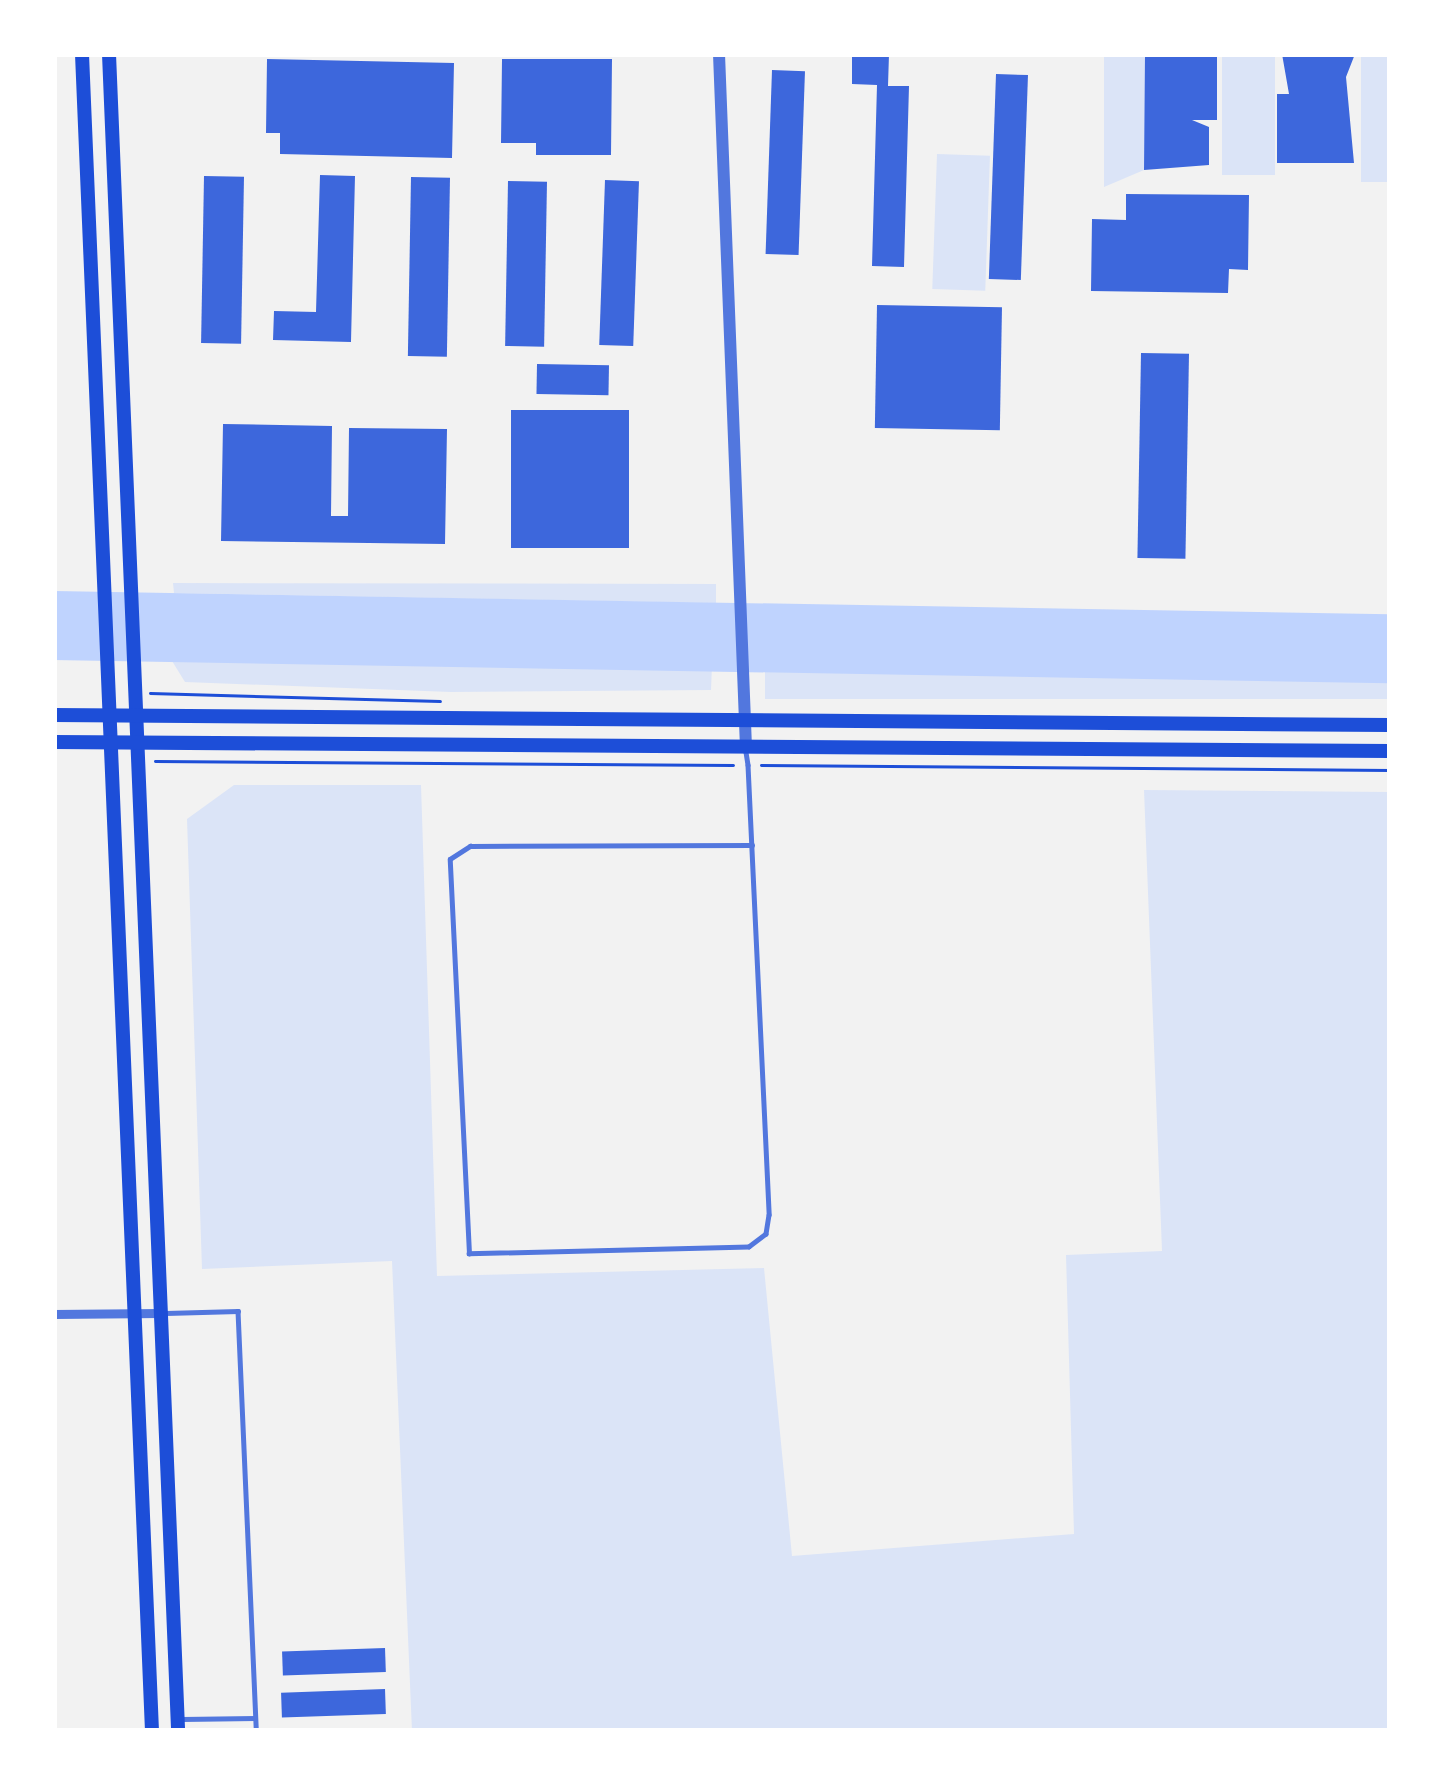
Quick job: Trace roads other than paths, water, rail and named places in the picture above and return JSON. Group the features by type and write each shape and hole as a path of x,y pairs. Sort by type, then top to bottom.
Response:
{"main road":[{"path":"82,54 100,674 152,1731"},
{"path":"109,54 178,1725"},
{"path":"54,715 1390,725"},
{"path":"54,742 1390,752"}],"street":[{"path":"719,54 746,747"},
{"path":"54,1314 160,1313"}],"lane":[{"path":"746,747 752,845 769,1216 760,1243 469,1254 451,860 470,846 752,845"},
{"path":"160,1313 238,1310 256,1731"},
{"path":"178,1725 255,1718"}],"water":[{"path":"54,591 1390,614 1389,683 54,660"}]}
